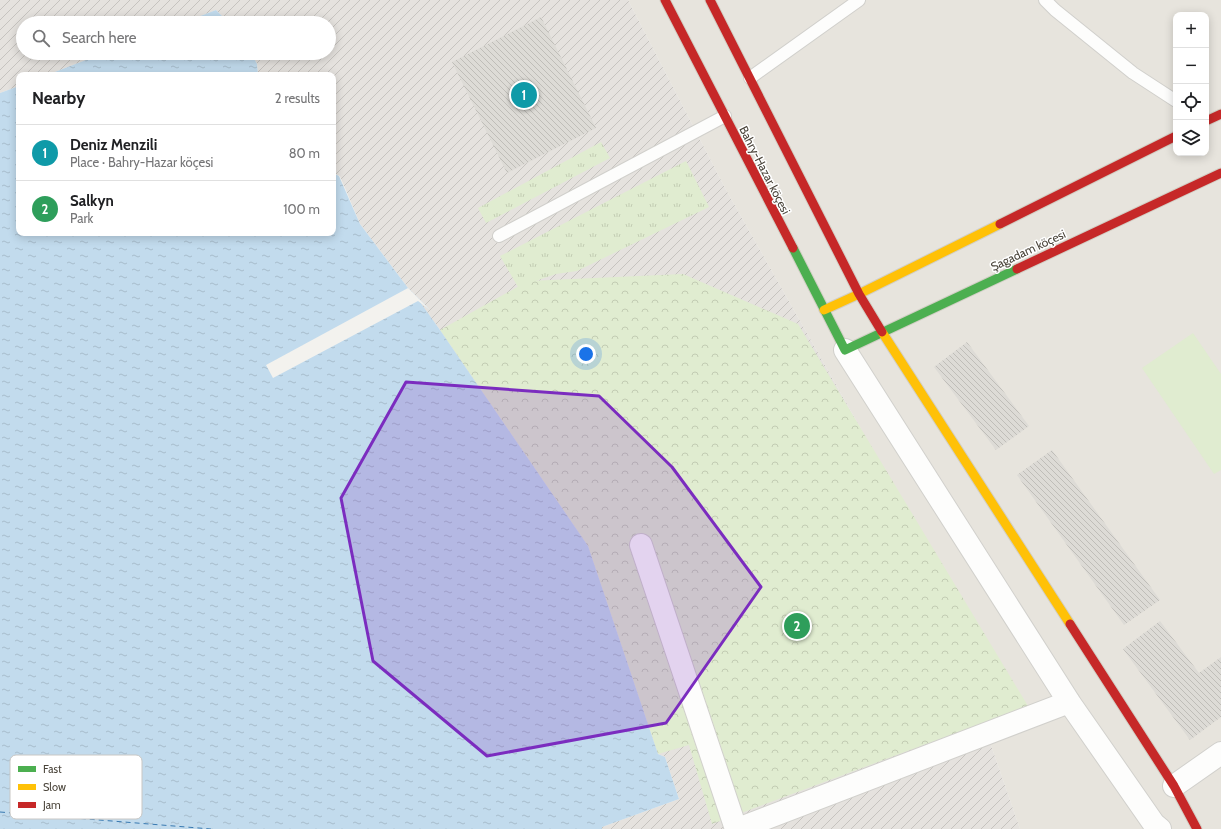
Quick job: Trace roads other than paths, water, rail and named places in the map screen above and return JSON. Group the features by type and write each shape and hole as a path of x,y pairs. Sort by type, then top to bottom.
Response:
{"main road":[{"name":"Bahry-Hazar köçesi","path":"665,0 844,350"},
{"path":"710,0 859,294 1174,786 1197,829"},
{"path":"1208,120 1221,114"},
{"path":"824,310 1173,137"},
{"name":"Şagadam köçesi","path":"844,350 1221,173"}],"street":[{"path":"844,350 1069,702 1154,824 1160,829"},
{"path":"641,545 737,829 1069,702"},
{"path":"1174,786 1221,753"}],"lane":[{"path":"750,78 860,0"},
{"path":"1045,0 1055,10 1133,73 1173,99"},
{"path":"499,236 725,116"}],"water":[{"path":"216,10 222,16 200,16"},
{"path":"86,60 255,60 258,72 55,72"},
{"path":"16,87 16,236 336,236 336,174 339,176 360,224 408,288 430,310 420,302 588,546 658,754 665,757 679,799 602,827 602,829 0,829 0,93"}],"place":[{"name":"Deniz Menzili","path":"524,95"},
{"name":"Salkyn","path":"797,626"}]}
